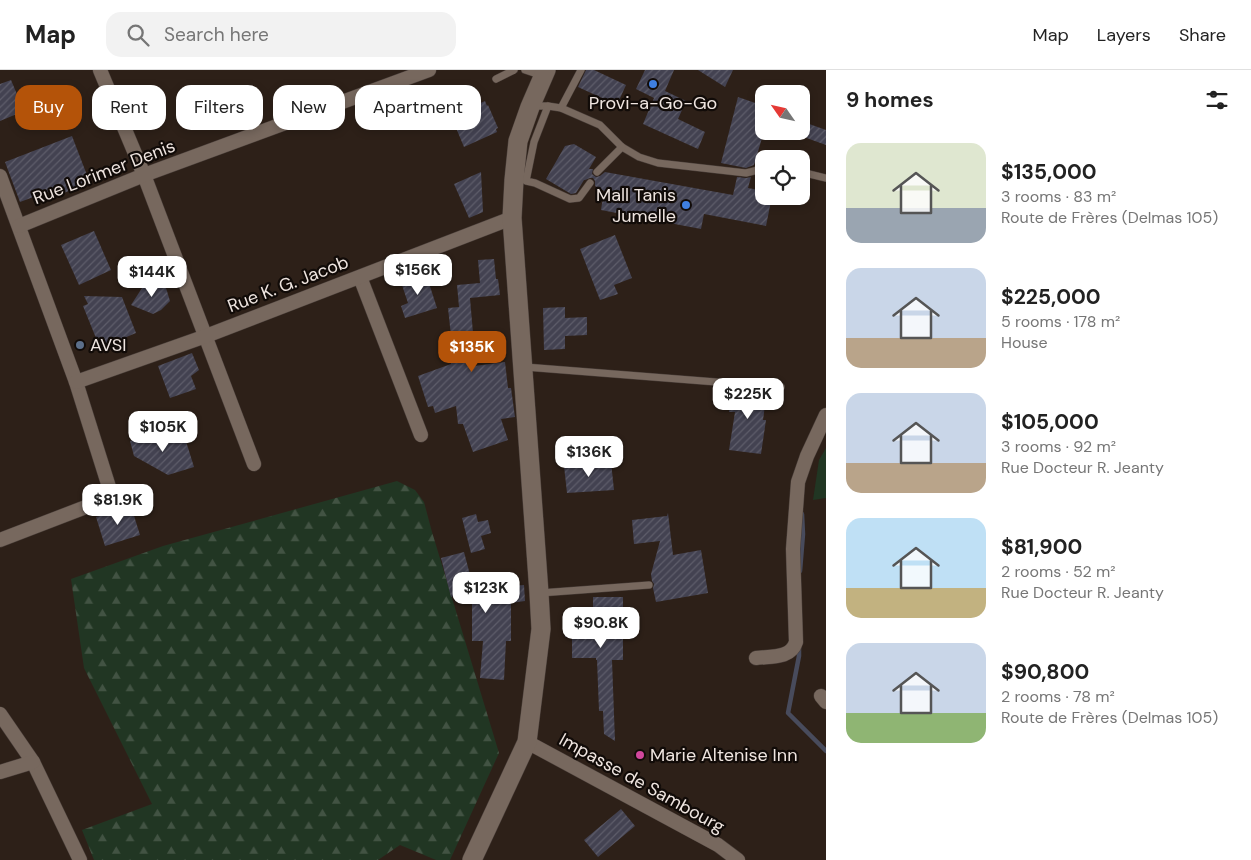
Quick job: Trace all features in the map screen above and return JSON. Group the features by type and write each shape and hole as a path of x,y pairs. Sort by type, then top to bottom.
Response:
{"main road":[{"path":"472,860 527,742 541,629 512,218 520,181 518,141 539,106 538,72"}],"street":[{"path":"100,70 144,175 254,464"},
{"name":"Rue Lorimer Denis","path":"19,226 144,175 429,70"},
{"path":"0,176 76,382 109,487 108,494 104,500 0,540"},
{"name":"Rue K. G. Jacob","path":"76,382 206,336 512,218"},
{"path":"360,277 421,435"},
{"path":"756,658 789,653 796,642 793,549 798,482 807,456 826,415"},
{"path":"0,714 33,762 80,860"},
{"name":"Impasse de Sambourg","path":"527,742 718,845 738,860"},
{"path":"0,772 33,762"}],"lane":[{"path":"496,79 514,70"},
{"path":"562,108 581,70"},
{"path":"539,106 562,108 600,125 622,147 639,157 658,163 746,173 755,172"},
{"path":"597,172 622,147"},
{"path":"810,174 826,178"},
{"path":"520,181 535,183 570,199 579,198 590,183"},
{"path":"522,366 781,387"},
{"path":"539,593 649,585"}],"green space":[{"path":"826,448 826,498 813,500 819,460"},
{"path":"397,481 415,490 424,502 499,753 450,860 436,860 400,845 378,860 94,860 82,830 152,804 84,668 71,579 163,546"}],"building":[{"path":"586,70 594,70 626,85 617,105 578,87"},
{"path":"645,70 674,70 665,91 686,101 678,119 705,132 698,149 643,124 654,98 636,89"},
{"path":"698,70 733,70 725,87"},
{"path":"11,80 15,90 15,115 0,121 0,84"},
{"path":"738,97 755,103 755,140 761,140 758,150 755,150 754,165 746,168 721,163"},
{"path":"485,101 488,105 498,128 496,129 497,132 464,147 457,130 481,130 481,103"},
{"path":"810,124 826,130 826,145 810,139"},
{"path":"72,136 90,183 56,196 47,192 20,202 5,162"},
{"name":"Mall Tanis Jumelle","path":"574,144 596,157 589,169 593,169 592,174 596,177 605,172 733,195 737,177 751,177 748,188 755,189 755,205 770,205 766,226 704,214 701,229 601,210 604,191 595,186 593,178 584,180 576,193 571,194 546,179 565,146"},
{"path":"481,172 483,212 469,218 454,184"},
{"path":"94,231 111,270 79,285 61,245"},
{"path":"615,235 632,278 614,285 618,294 600,300 580,249"},
{"path":"494,259 500,295 470,298 474,366 505,362 508,388 511,388 515,417 501,419 508,440 473,452 463,424 458,424 456,406 435,413 433,406 428,407 418,376 451,364 448,308 459,307 457,285 480,283 478,260"},
{"path":"426,274 437,308 405,318 401,306 408,303 401,282"},
{"path":"150,282 166,288 170,301 161,310 153,314 131,305 144,285"},
{"path":"84,296 122,297 136,333 100,348 83,306 88,304"},
{"path":"565,307 565,318 587,317 587,335 565,336 565,349 544,350 543,308"},
{"path":"192,353 199,370 191,376 196,389 170,398 158,366"},
{"path":"731,388 767,391 763,420 766,420 761,454 729,450 735,412 729,412"},
{"path":"162,431 166,444 185,438 194,467 168,475 134,456 130,441"},
{"path":"611,462 614,490 567,493 564,466"},
{"path":"131,506 140,535 105,546 96,517"},
{"path":"668,513 673,555 701,550 708,593 656,602 651,574 660,541 634,544 632,520 667,516"},
{"path":"476,514 478,522 488,520 491,533 481,536 485,549 471,553 462,518"},
{"path":"464,552 474,590 524,585 525,601 511,603 511,641 506,641 504,680 480,678 483,641 472,641 472,591 451,597 441,558"},
{"path":"593,597 623,597 623,660 612,660 615,741 604,734 603,711 599,711 597,660 596,658 572,658 572,637 565,637 565,621 593,620"},
{"path":"621,809 635,826 598,857 584,840"}],"waterway":[{"path":"800,571 803,534 802,514"},
{"path":"799,647 788,713 826,751"}],"place":[{"name":"Provi-a-Go-Go","path":"653,84"},
{"name":"Mall Tanis Jumelle","path":"686,205"},
{"name":"AVSI","path":"80,345"},
{"name":"Marie Altenise Inn","path":"640,755"}]}
